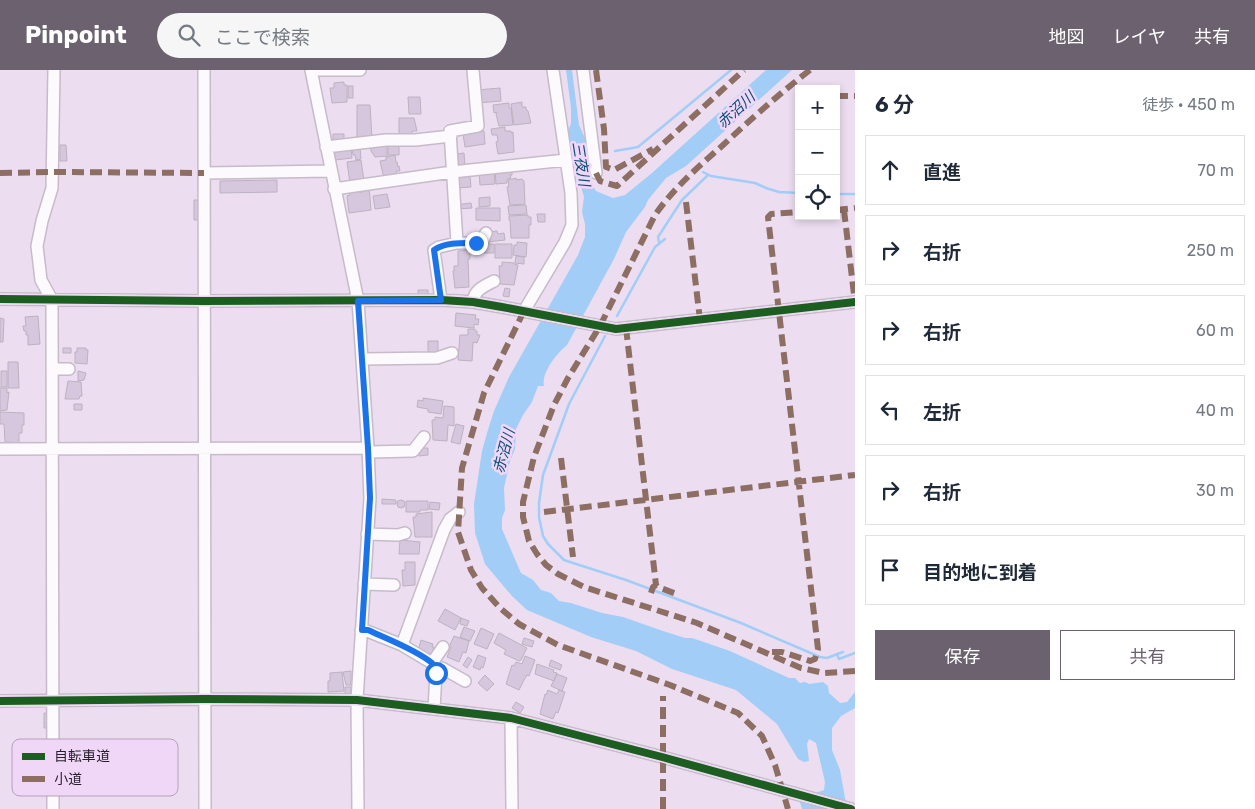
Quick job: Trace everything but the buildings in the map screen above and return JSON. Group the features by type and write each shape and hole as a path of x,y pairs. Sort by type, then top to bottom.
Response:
{"street":[{"path":"53,739 52,300 42,280 37,246 52,188 54,70"},
{"path":"204,70 205,809"},
{"path":"358,809 357,700 370,498 368,450 358,301 330,171 311,70 360,70"},
{"path":"457,243 450,131 478,126 473,70"},
{"path":"524,311 566,242 572,225 571,193 553,70"},
{"path":"583,70 596,173"},
{"path":"326,147 386,140 415,140 451,136"},
{"path":"334,189 452,172 566,160"},
{"path":"204,173 330,171"},
{"path":"441,300 434,250 457,243 476,243 483,240 486,233"},
{"path":"473,302 474,295 494,280"},
{"path":"0,299 204,301 441,300 473,302 595,326 616,328 855,302"},
{"path":"362,359 437,358 452,353"},
{"path":"52,368 69,369"},
{"path":"0,449 204,448 413,451 424,437"},
{"path":"402,645 444,530 450,519 458,512"},
{"path":"368,534 398,535 405,533"},
{"path":"364,584 394,585"},
{"path":"362,630 368,630 402,645 465,681"},
{"path":"434,709 434,665 443,647"},
{"path":"0,701 357,700 511,718 851,809"},
{"path":"511,718 512,809"},
{"path":"53,796 53,809"}],"water":[{"path":"566,70 572,70 579,125 585,138 586,152 589,152 587,154 589,181 596,191 613,198 625,195 652,173 766,70 792,70 686,166 666,178 626,232 614,259 567,345 547,369 544,386 538,386 532,402 516,429 515,449 510,461 504,488 505,510 502,518 502,529 521,573 533,580 541,590 551,593 559,601 623,617 685,638 692,638 730,651 789,678 795,678 800,683 823,682 828,686 829,693 840,703 847,702 855,692 855,708 841,716 832,728 832,750 840,770 847,809 802,809 799,799 824,790 825,782 816,743 809,739 807,744 809,761 804,762 798,759 777,724 736,690 672,669 636,651 591,637 527,610 512,596 485,564 475,533 474,504 482,451 487,433 494,411 509,377 578,255 585,237 585,224 582,212 584,197 576,170 571,162 567,132 571,124 571,108"}],"waterway":[{"path":"615,151 638,147 731,70"},
{"path":"703,172 711,176 755,183 779,192 795,193"},
{"path":"659,242 658,237 682,200 708,175"},
{"path":"840,194 855,194"},
{"path":"617,316 655,247 665,239"},
{"path":"605,336 569,404 543,475 539,517 543,536 548,544 564,560 626,580 741,623 820,657 827,658 843,652"},
{"path":"837,654 839,659 855,653"}],"marked path":[{"path":"596,70 604,129 606,167 614,170 653,149"},
{"path":"596,173 600,181 617,186 744,70"},
{"path":"810,70 765,107 695,170 655,215 600,326 554,405 534,457 523,502 523,517 529,541 546,565 558,574 584,587 697,623 801,668 824,673 855,671"},
{"path":"840,96 855,96"},
{"path":"0,173 204,173"},
{"path":"686,202 700,320"},
{"path":"840,210 855,208"},
{"path":"844,210 855,303"},
{"path":"772,652 782,652 810,661 815,659 818,649 768,217 771,214 795,212"},
{"path":"524,311 484,393 462,468 458,532 471,570 482,588 500,608 519,624 558,645 670,685 738,713 762,736 775,765 788,809"},
{"path":"626,328 656,585"},
{"path":"561,458 573,557"},
{"path":"544,512 855,475"},
{"path":"651,593 656,585 679,595"},
{"path":"663,696 663,809"}],"cycle path":[{"path":"0,299 204,301 441,300 473,302 616,329 855,302"},
{"path":"0,701 357,700 511,718 851,809"}],"route":[{"path":"436,673 436,668 432,663 402,645 368,630 362,630 370,498 358,301 441,300 434,250 457,243 476,243"}],"water label":[{"name":"赤沼川","path":"736,110"},
{"name":"三夜川","path":"581,164"},
{"name":"赤沼川","path":"504,451"}]}
